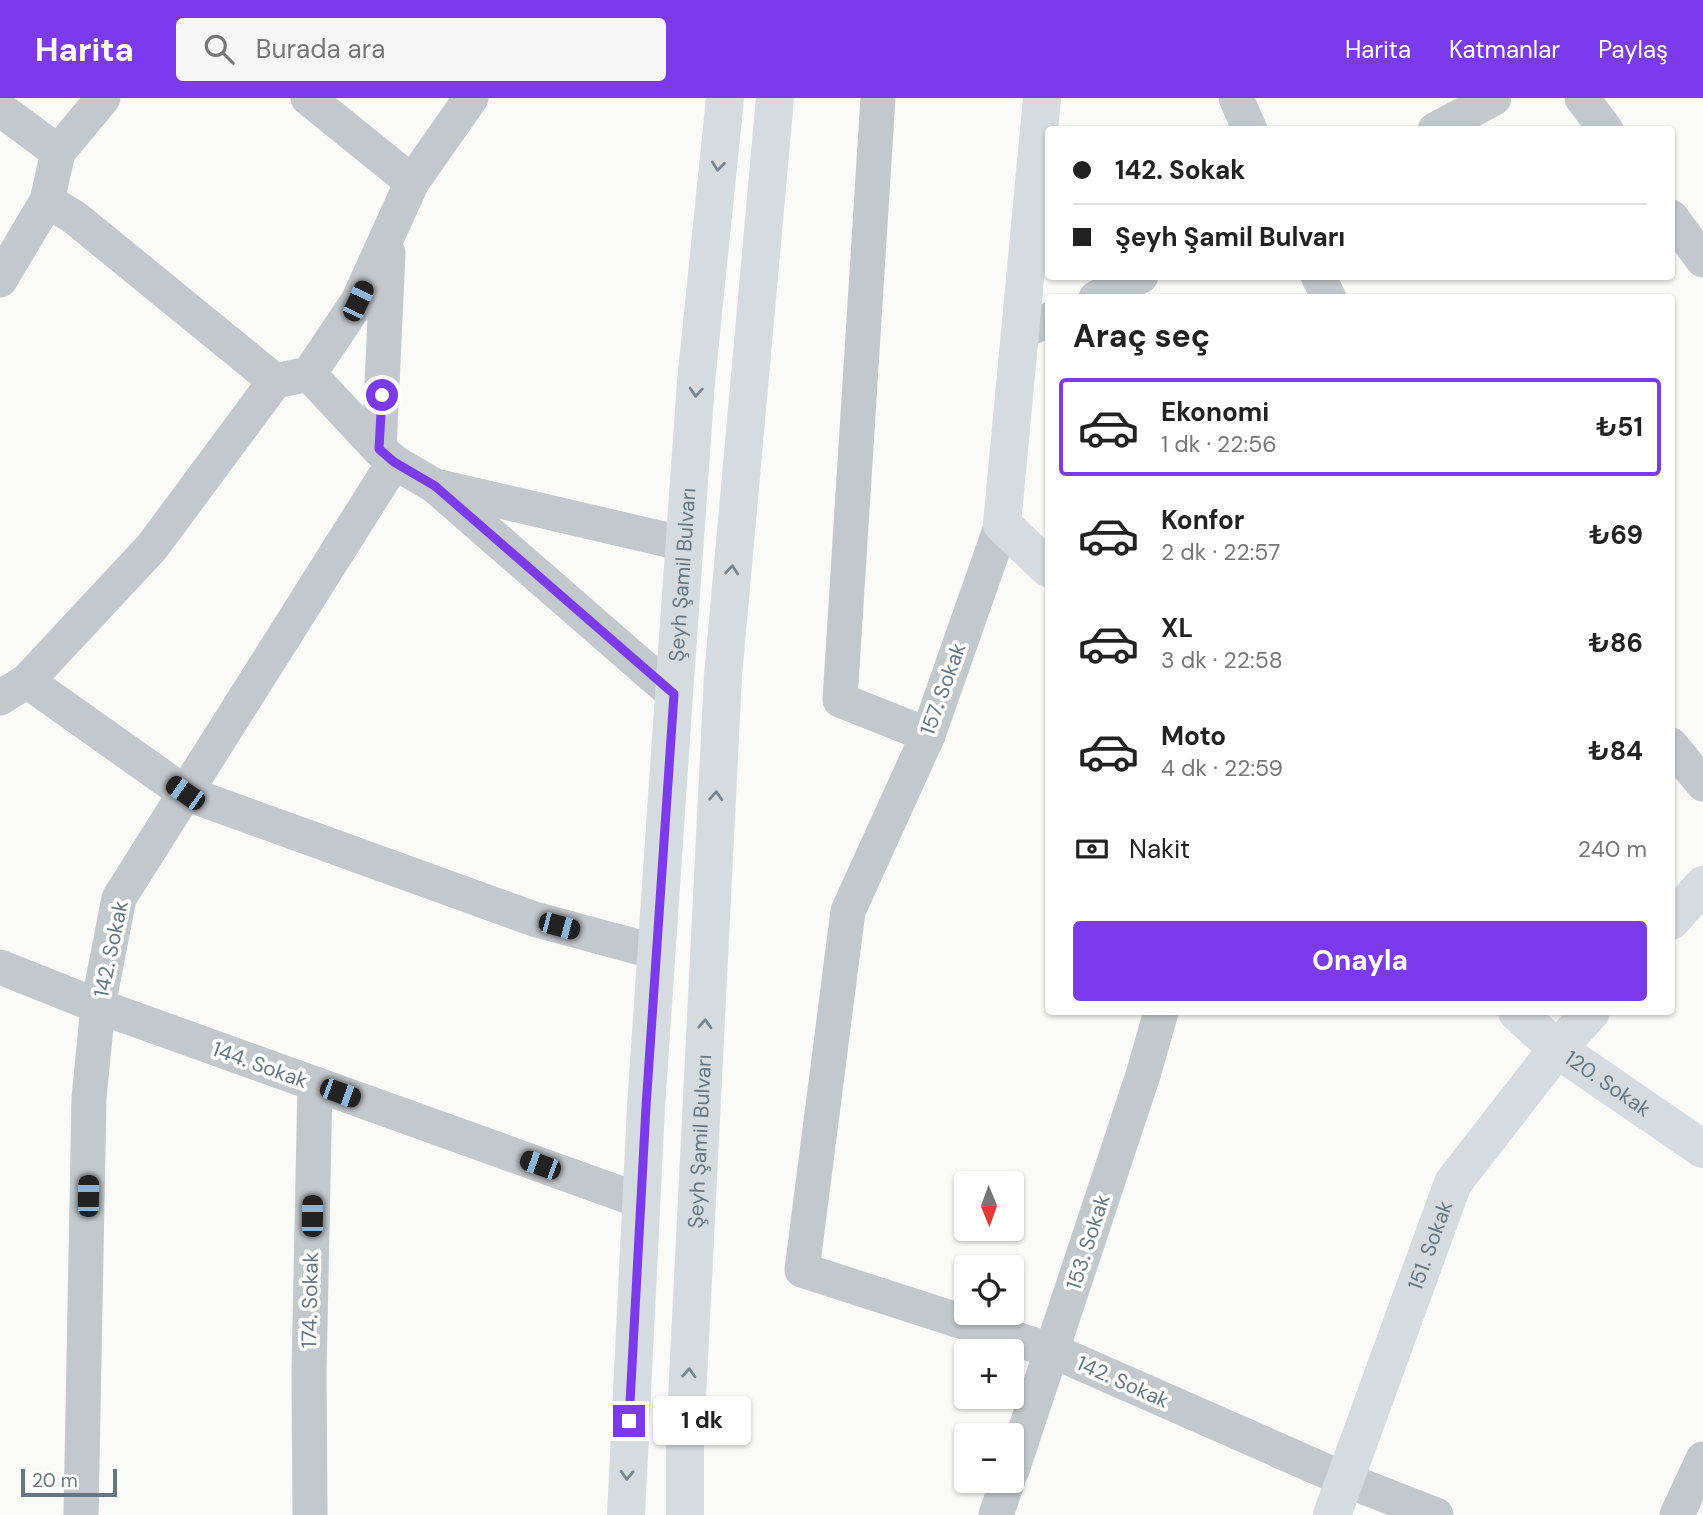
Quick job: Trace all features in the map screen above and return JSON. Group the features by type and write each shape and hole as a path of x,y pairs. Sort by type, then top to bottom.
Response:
{"main road":[{"name":"Şeyh Şamil Bulvarı","path":"626,1515 641,1201 674,694 696,382 725,98"},
{"name":"Şeyh Şamil Bulvarı","path":"685,1515 685,1439 723,676 775,98"},
{"name":"157. Sokak","path":"1002,524 1034,327 1042,98"},
{"path":"1002,524 1045,565"},
{"path":"1675,916 1703,885"},
{"name":"120. Sokak","path":"1520,1015 1557,1049 1703,1149"},
{"name":"151. Sokak","path":"1332,1515 1453,1183 1557,1049 1588,1015"}],"street":[{"path":"0,280 47,201 58,152 103,98"},
{"path":"308,98 412,182"},
{"path":"471,98 412,182 358,301 309,374 275,381 152,547 13,689 185,793 534,919 656,952"},
{"path":"878,98 840,700 928,735"},
{"path":"1236,98 1248,126"},
{"path":"1442,126 1494,98"},
{"path":"1582,98 1603,126"},
{"path":"0,109 58,152"},
{"path":"47,201 74,217 275,381"},
{"path":"1675,222 1703,260"},
{"name":"142. Sokak","path":"81,1515 89,1098 98,1006 119,898 185,793 387,455 389,233"},
{"path":"1104,294 1133,280"},
{"path":"309,374 387,455 435,486 674,694"},
{"path":"435,486 685,544"},
{"name":"157. Sokak","path":"802,1270 848,911 928,735 1002,524"},
{"path":"1675,750 1703,784"},
{"name":"144. Sokak","path":"0,967 98,1006 641,1201"},
{"name":"153. Sokak","path":"1024,1435 1143,1075 1160,1015"},
{"name":"174. Sokak","path":"310,1515 309,1373 315,1084"},
{"name":"142. Sokak","path":"802,1270 1053,1351 1346,1480 1436,1515"},
{"path":"1677,1515 1703,1459"},
{"path":"996,1515 1004,1493"}],"route":[{"path":"382,395 379,449 394,462 435,486 674,694 646,1107 629,1421"}]}
